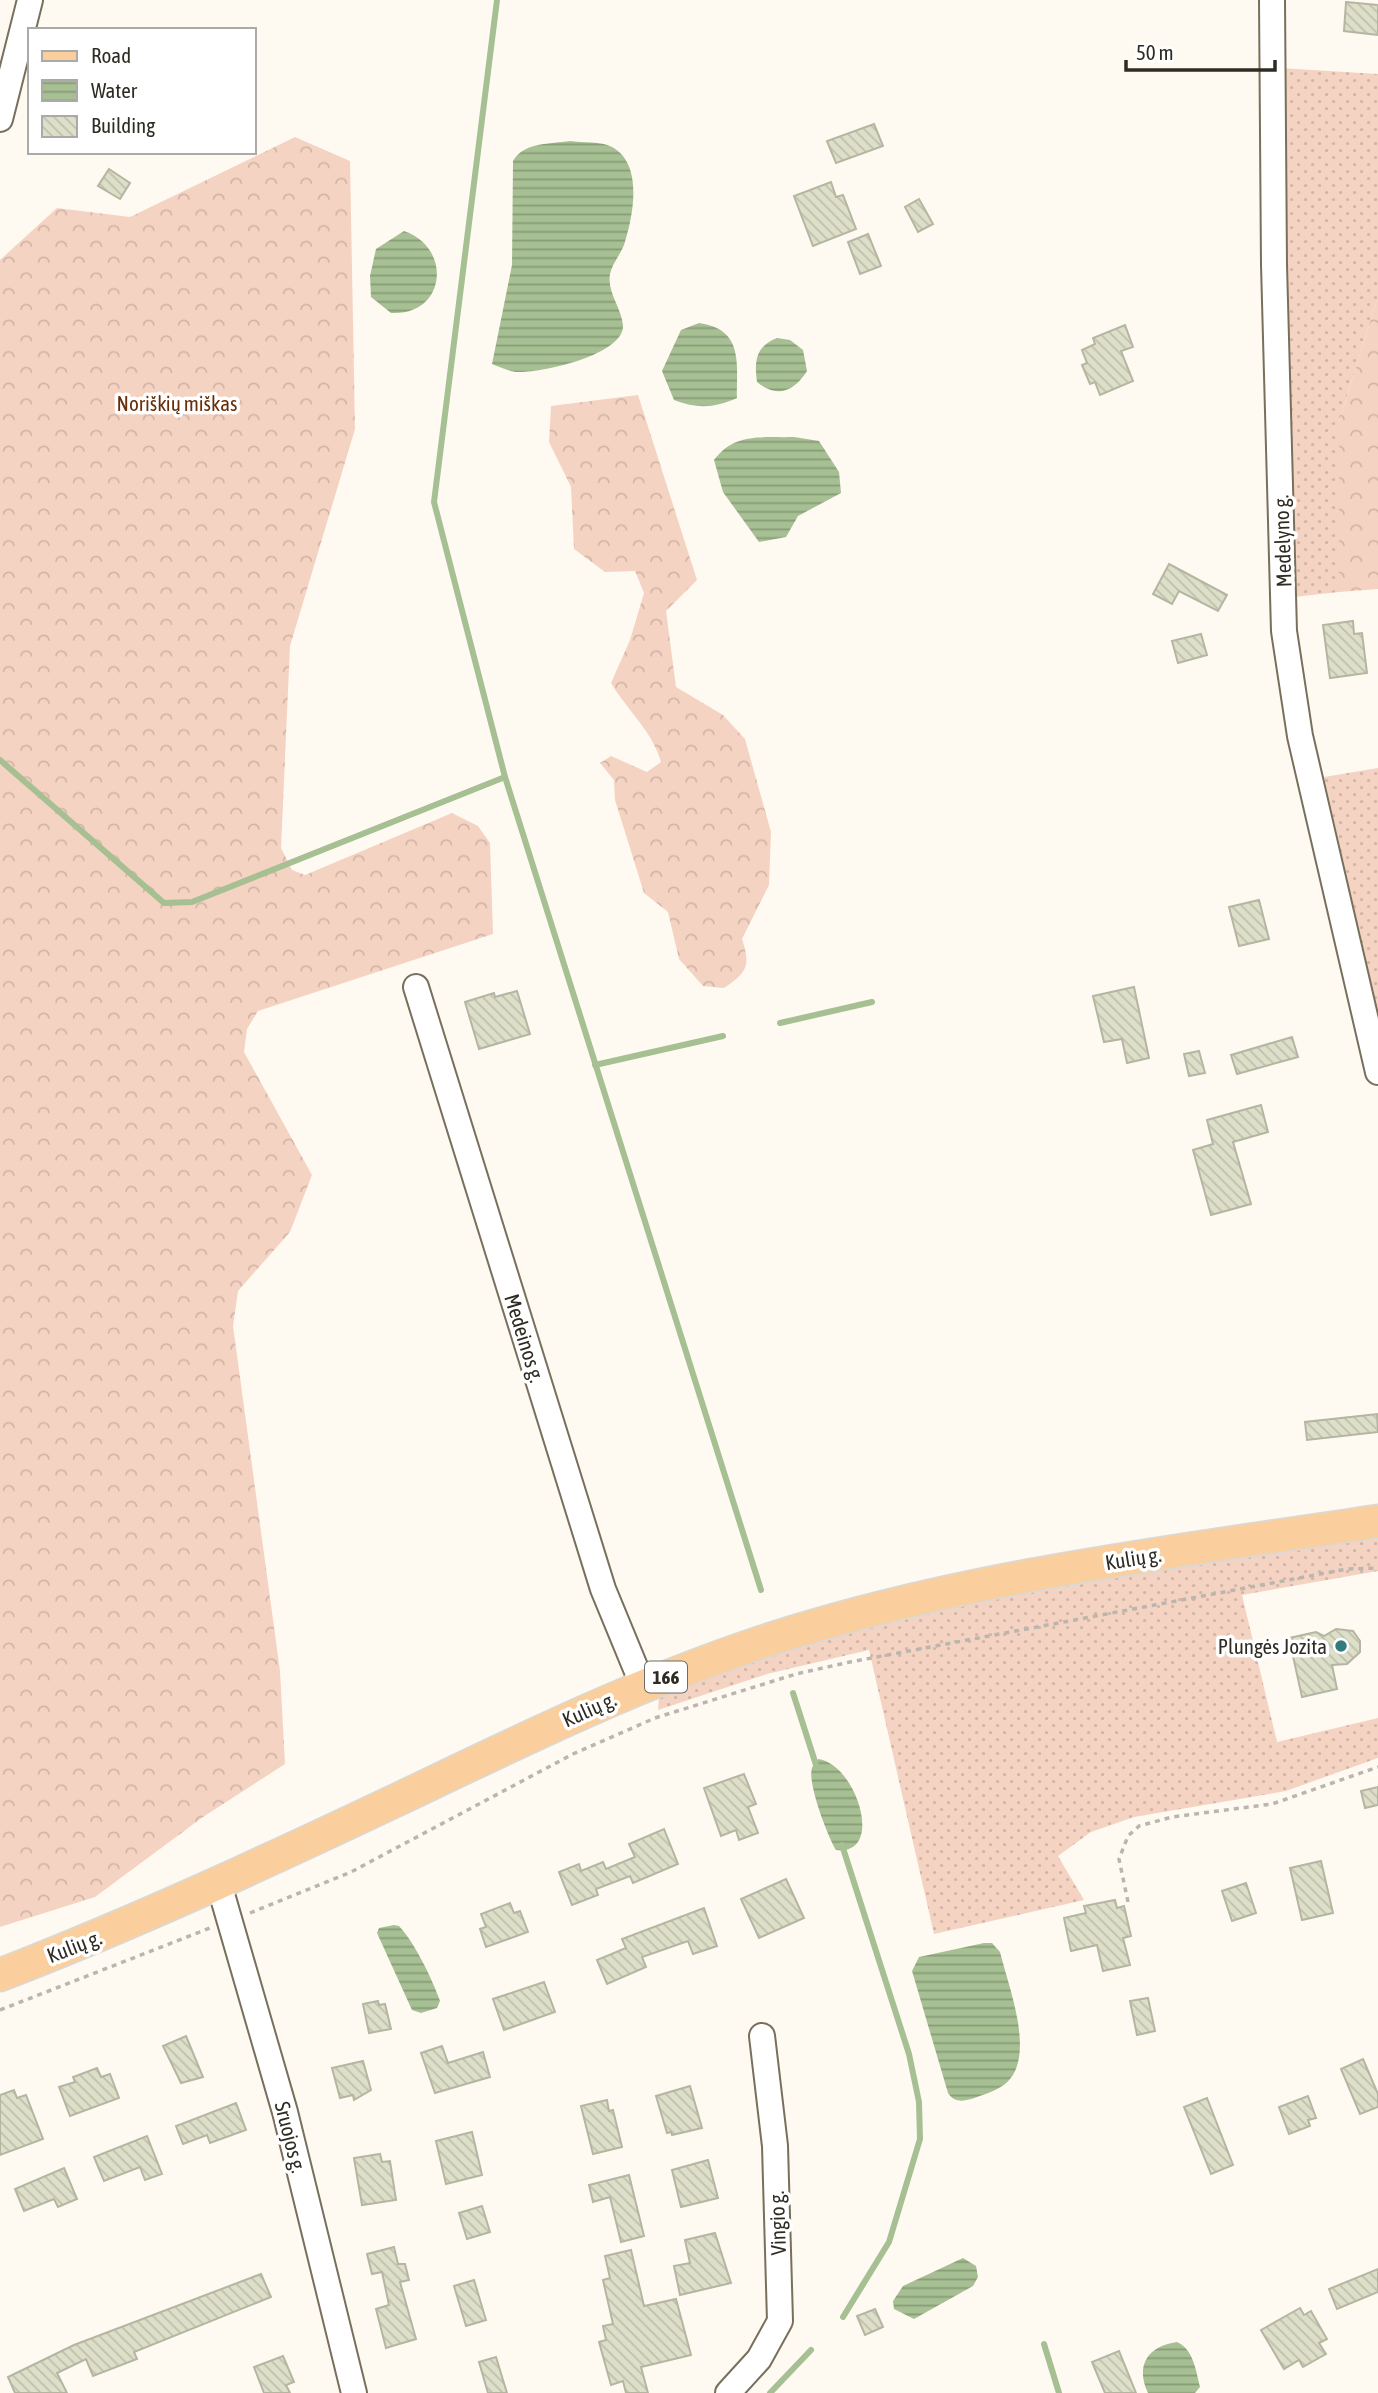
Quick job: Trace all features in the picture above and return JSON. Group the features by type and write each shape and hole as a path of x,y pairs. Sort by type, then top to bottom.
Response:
{"main road":[{"name":"Kulių g.","path":"0,1975 99,1937 219,1884 643,1686 764,1642 900,1603 1055,1571 1378,1521"}],"street":[{"path":"0,119 30,0"},
{"name":"Medelyno g.","path":"1272,0 1274,265 1284,631 1300,736 1378,1072"},
{"name":"Medeinos g.","path":"416,988 603,1590 643,1686"},
{"name":"Sruojos g.","path":"219,1884 285,2112 354,2393"},
{"name":"Vingio g.","path":"728,2393 759,2359 780,2321 775,2146 762,2036"}],"path":[{"path":"0,2010 351,1872 573,1754 643,1723 796,1674 1334,1572 1378,1568"},
{"path":"1128,1902 1119,1859 1128,1836 1139,1826 1172,1817 1272,1804 1378,1767"}],"green space":[{"path":"1280,68 1378,74 1378,296 1339,422 1339,592 1294,597"},
{"name":"Noriškių miškas","path":"295,137 350,161 355,429 290,646 281,848 292,870 305,875 452,813 478,826 490,843 493,934 258,1011 247,1029 244,1052 312,1175 290,1232 238,1291 233,1326 280,1671 285,1764 203,1817 95,1897 0,1927 0,260 57,208 130,217"},
{"path":"1378,296 1378,589 1339,592 1339,422"},
{"path":"638,395 697,580 666,611 676,687 723,715 745,739 771,832 769,885 742,939 746,956 745,968 738,978 724,988 703,986 679,959 668,912 644,893 615,800 614,780 600,763 611,756 647,772 661,762 646,731 611,683 630,640 644,593 635,571 605,572 574,549 571,487 549,442 551,406"},
{"path":"1378,768 1378,1014 1324,777"},
{"path":"1378,1534 1378,1571 1242,1595 1277,1742 1378,1718 1378,1758 1286,1791 1134,1817 1091,1832 1058,1856 1084,1900 934,1934 869,1650 767,1674 658,1710 659,1696 789,1646 970,1599"}],"water":[{"path":"570,141 608,145 622,155 629,166 633,206 624,245 611,270 610,281 623,325 620,336 597,353 544,369 512,371 492,364 512,265 513,161 531,147"},
{"path":"404,231 420,240 430,251 436,265 436,280 432,293 423,304 409,311 391,313 371,297 370,276 376,249"},
{"path":"699,323 724,332 735,349 737,398 706,406 674,400 662,371 681,330"},
{"path":"777,338 790,340 803,350 807,371 797,384 779,391 757,382 756,367 761,350"},
{"path":"794,437 819,441 839,472 841,493 798,516 786,537 759,542 723,492 714,460 731,445 750,438"},
{"path":"818,1759 832,1764 854,1791 862,1825 860,1839 851,1848 836,1850 824,1822 811,1775 812,1767"},
{"path":"399,1926 405,1933 422,1962 440,2001 437,2008 421,2013 412,2010 377,1933 379,1928"},
{"path":"992,1943 1000,1952 1017,2017 1020,2052 1017,2067 1003,2085 973,2098 957,2100 948,2093 912,1971 919,1957"},
{"path":"963,2258 976,2266 978,2277 973,2286 914,2319 894,2309 893,2301 903,2286"},
{"path":"1177,2342 1190,2355 1200,2387 1195,2393 1148,2393 1143,2374 1147,2358 1158,2348"}],"building":[{"path":"1346,2 1378,5 1378,35 1344,31"},
{"path":"874,124 883,146 836,163 827,141"},
{"path":"109,169 130,183 120,199 98,186"},
{"path":"831,182 836,197 843,195 856,229 813,246 794,196"},
{"path":"919,199 933,224 918,232 905,207"},
{"path":"868,234 881,266 860,274 848,242"},
{"path":"1125,325 1133,347 1121,351 1133,381 1100,395 1095,382 1090,384 1082,365 1087,363 1082,350 1095,344 1093,338"},
{"path":"1169,564 1227,595 1218,611 1179,591 1172,604 1153,594"},
{"path":"1353,621 1354,634 1362,633 1367,673 1330,678 1323,625"},
{"path":"1201,634 1207,655 1178,663 1172,641"},
{"path":"1259,900 1269,939 1239,946 1229,907"},
{"path":"1134,987 1149,1058 1127,1063 1122,1039 1104,1042 1093,996"},
{"path":"517,991 530,1034 479,1049 465,1002 494,993 495,997"},
{"path":"1292,1037 1298,1057 1237,1074 1231,1055"},
{"path":"1199,1051 1205,1073 1189,1076 1184,1054"},
{"path":"1261,1105 1268,1132 1233,1142 1251,1204 1211,1215 1193,1150 1213,1144 1207,1120"},
{"path":"1377,1414 1378,1432 1307,1440 1305,1422"},
{"path":"1336,1629 1353,1631 1360,1641 1360,1652 1347,1664 1332,1665 1337,1689 1302,1697 1289,1638 1316,1632 1324,1636"},
{"path":"744,1774 756,1804 748,1807 758,1833 739,1840 736,1830 721,1836 704,1788"},
{"path":"1378,1787 1378,1805 1365,1808 1361,1791"},
{"path":"664,1829 678,1864 633,1883 630,1876 596,1889 598,1895 572,1905 559,1872 579,1864 581,1871 603,1862 606,1869 635,1857 629,1844"},
{"path":"1321,1861 1333,1913 1302,1920 1290,1868"},
{"path":"786,1879 804,1918 759,1938 741,1899"},
{"path":"1246,1883 1256,1913 1232,1921 1222,1891"},
{"path":"1115,1900 1117,1908 1124,1906 1131,1936 1123,1938 1130,1965 1103,1971 1097,1945 1071,1951 1064,1918 1086,1913 1084,1906"},
{"path":"510,1903 514,1913 520,1911 528,1932 486,1947 480,1929 486,1927 481,1914"},
{"path":"704,1908 717,1946 693,1954 688,1941 642,1957 646,1967 607,1984 597,1960 626,1948 622,1939"},
{"path":"544,1982 555,2012 504,2030 493,1999"},
{"path":"1148,1998 1155,2031 1137,2035 1130,2001"},
{"path":"378,2001 379,2005 385,2004 391,2029 369,2033 363,2004"},
{"path":"186,2036 203,2077 181,2083 163,2046"},
{"path":"442,2046 448,2063 483,2052 490,2077 435,2093 421,2053"},
{"path":"1363,2059 1378,2094 1378,2107 1360,2114 1341,2069"},
{"path":"363,2061 371,2090 354,2100 353,2095 340,2098 332,2068"},
{"path":"97,2068 101,2077 110,2074 119,2098 70,2116 59,2087 75,2082 73,2077"},
{"path":"690,2086 702,2128 672,2135 671,2132 667,2133 656,2096"},
{"path":"14,2090 17,2098 26,2095 43,2139 0,2155 0,2095"},
{"path":"1308,2096 1316,2118 1308,2120 1310,2126 1289,2134 1279,2107"},
{"path":"1207,2098 1233,2165 1211,2174 1184,2107"},
{"path":"607,2100 609,2111 613,2110 622,2147 593,2154 581,2106"},
{"path":"236,2103 246,2130 210,2143 207,2135 183,2144 176,2126"},
{"path":"472,2132 482,2175 446,2184 436,2141"},
{"path":"147,2136 162,2174 145,2180 140,2167 104,2181 94,2157"},
{"path":"380,2154 382,2162 390,2161 396,2200 362,2205 354,2158"},
{"path":"708,2160 718,2198 681,2207 672,2170"},
{"path":"64,2168 77,2199 58,2207 54,2199 24,2211 15,2189"},
{"path":"629,2175 644,2236 621,2242 610,2197 593,2202 589,2185"},
{"path":"482,2206 490,2232 467,2239 459,2213"},
{"path":"715,2233 731,2283 680,2295 674,2266 690,2263 685,2240"},
{"path":"394,2247 398,2264 405,2264 409,2280 400,2282 416,2339 386,2348 376,2309 389,2305 382,2272 372,2274 367,2254"},
{"path":"631,2250 644,2306 676,2299 691,2355 641,2367 648,2393 626,2393 623,2381 611,2385 599,2342 606,2340 603,2326 613,2324 603,2280 610,2278 605,2256"},
{"path":"1378,2269 1378,2292 1337,2309 1329,2289"},
{"path":"261,2274 271,2297 134,2352 137,2359 93,2376 86,2359 57,2373 67,2393 15,2393 8,2377 74,2345"},
{"path":"474,2280 486,2320 466,2326 454,2286"},
{"path":"1300,2308 1304,2315 1311,2311 1327,2339 1319,2343 1326,2354 1303,2367 1299,2360 1284,2369 1261,2330"},
{"path":"875,2309 883,2327 865,2335 857,2316"},
{"path":"1119,2351 1136,2393 1105,2393 1092,2362"},
{"path":"283,2356 294,2382 286,2385 290,2393 264,2393 254,2367"},
{"path":"496,2357 507,2393 488,2393 479,2362"}],"waterway":[{"path":"497,0 434,502 505,777 761,1590"},
{"path":"0,760 164,903 192,902 505,777"},
{"path":"780,1023 872,1002"},
{"path":"595,1065 723,1036"},
{"path":"793,1693 817,1768"},
{"path":"842,1845 909,2054 919,2102 920,2139 889,2242 843,2317"},
{"path":"1044,2344 1059,2393"},
{"path":"770,2393 811,2350"}],"place":[{"name":"Plungės Jozita","path":"1341,1646"}]}
